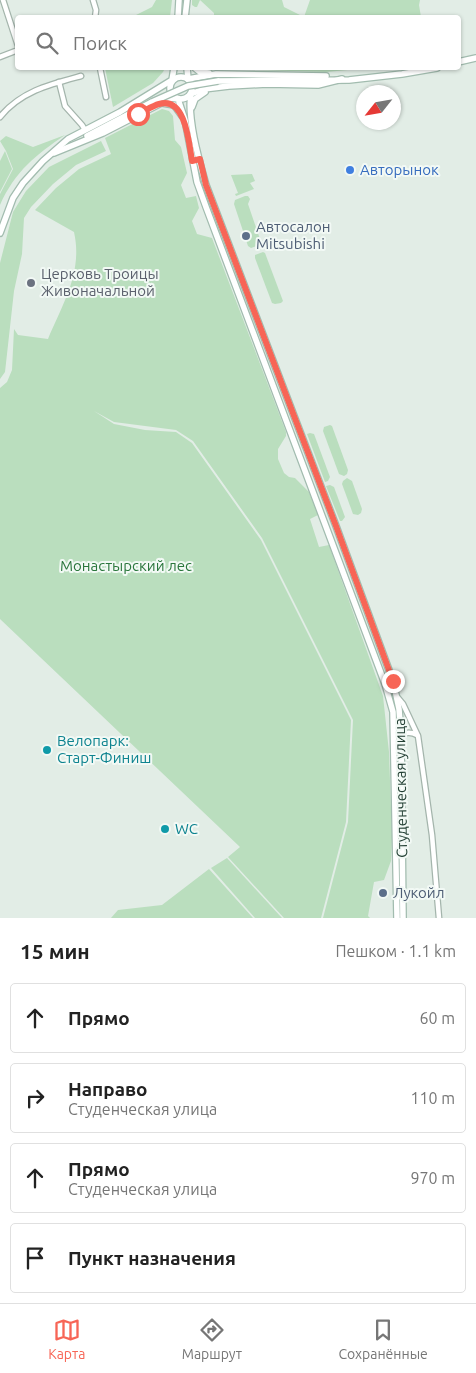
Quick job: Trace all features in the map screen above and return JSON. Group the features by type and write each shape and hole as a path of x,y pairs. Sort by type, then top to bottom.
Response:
{"main road":[{"path":"178,15 179,0"},
{"path":"185,15 187,0"},
{"path":"461,61 476,58"},
{"path":"174,70 171,90 178,99"},
{"path":"187,70 192,89 191,94"},
{"path":"198,70 216,74 318,75 342,79"},
{"path":"0,234 13,198 23,183 43,161 54,153 152,102 188,86 218,80 368,79 425,70"},
{"path":"54,153 68,139 120,112 180,76 188,79 216,74"},
{"path":"54,153 104,133 171,98 186,98 204,89 266,84 318,85 342,79"},
{"path":"192,119 192,103 200,94 229,86"},
{"name":"Студенческая улица","path":"191,94 192,119 206,185 393,681 397,697 401,735 403,918"},
{"name":"Студенческая улица","path":"178,99 185,120 192,161 206,207 381,674 393,712 397,918"},
{"path":"160,104 168,103 174,105 185,120"},
{"path":"192,161 200,159"}],"street":[{"path":"4,0 15,38"},
{"path":"93,0 95,15"},
{"path":"0,56 15,49"},
{"path":"100,70 106,97"},
{"path":"0,117 7,108 22,96 81,76"},
{"path":"59,82 65,106 85,130"},
{"path":"397,697 403,704 418,736 432,835 439,918"},
{"path":"401,735 413,733 418,736"}],"green space":[{"path":"156,0 172,0 170,15 136,15 152,7"},
{"path":"192,0 200,0 197,7 192,5"},
{"path":"200,0 282,0 284,7 300,15 214,15"},
{"path":"310,0 420,0 421,15 305,15"},
{"path":"105,70 164,70 153,83 113,107"},
{"path":"251,70 348,70 326,72"},
{"name":"Монастырский лес","path":"162,109 169,111 173,116 175,140 181,147 187,173 181,185 186,198 196,196 199,208 192,221 197,234 212,238 286,432 286,436 278,449 278,459 284,473 289,477 295,478 309,492 318,515 310,519 319,547 329,545 383,696 389,752 391,861 384,880 374,882 368,916 370,918 323,918 348,822 353,720 262,538 193,441 176,430 114,422 94,411 114,424 145,430 176,432 192,443 261,540 351,720 346,822 321,918 284,918 228,857 240,847 0,619 0,388 7,382 12,370 14,329 18,335 48,339 70,287 76,261 74,232 35,210 56,188 79,169 111,154 105,138"},
{"path":"65,135 27,165 12,183 0,205 0,194 13,169 0,141 6,136 33,147"},
{"path":"101,141 106,151 76,165 53,184 31,207 24,218 22,254 14,291 5,372 0,379 0,263 13,212 26,191 49,167"},
{"path":"5,151 12,169 0,192 0,161"},
{"path":"252,174 255,181 250,183 254,189 236,196 235,194 238,193 231,175"},
{"path":"248,196 250,199 248,204 261,242 260,245 251,248 248,246 234,204 235,200"},
{"path":"263,252 283,301 281,303 272,303 255,258 255,255"},
{"path":"330,425 348,470 344,476 339,474 323,431 324,427"},
{"path":"307,434 314,434 330,477 328,481 325,482"},
{"path":"347,478 352,481 362,509 358,515 353,514 342,484"},
{"path":"326,486 334,487 345,517 342,521 340,521"},
{"path":"227,858 282,918 255,918 211,868"},
{"path":"209,869 253,918 111,918 118,910 162,905"}],"place":[{"name":"Авторынок","path":"350,170"},
{"name":"Автосалон Mitsubishi","path":"246,236"},
{"name":"Церковь Троицы Живоначальной","path":"31,283"},
{"name":"Велопарк: Старт-Финиш","path":"47,750"},
{"name":"WC","path":"165,829"},
{"name":"Лукойл","path":"383,893"}],"route":[{"path":"138,114 160,104 168,103 174,105 185,120 192,161 200,159 206,185 393,681"}]}
